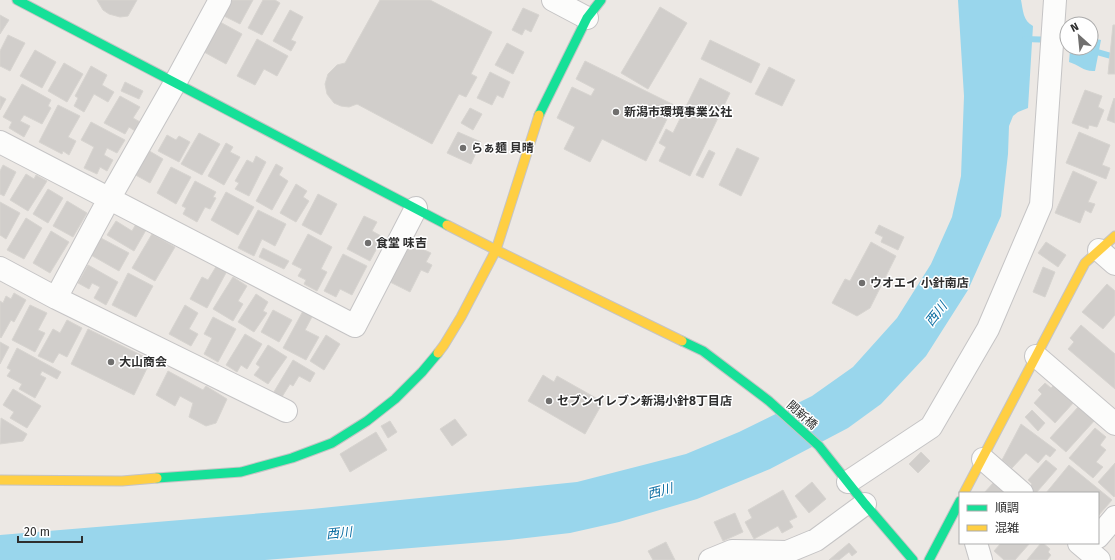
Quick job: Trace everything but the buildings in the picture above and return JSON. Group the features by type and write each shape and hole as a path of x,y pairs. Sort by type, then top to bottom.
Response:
{"street":[{"name":"開新橋","path":"17,0 496,250 703,351 769,401 819,446 865,504 913,560"},
{"path":"56,298 109,199 220,0"},
{"path":"553,0 587,18"},
{"path":"0,480 122,481 241,472 292,458 332,443 367,421 395,400 444,346 496,250 538,117 587,18 601,0"},
{"path":"848,482 931,428 988,329 1041,205 1055,0"},
{"path":"0,142 355,326 416,208"},
{"path":"965,492 1085,263 1110,250"},
{"path":"0,268 56,298 286,411"},
{"path":"1036,356 1115,424"},
{"path":"983,459 1021,492"},
{"path":"929,560 959,503"},
{"path":"710,560 732,551 787,552 816,540 865,504"},
{"path":"1099,537 1115,517"},
{"path":"976,544 981,560"}],"water":[{"name":"西川","path":"958,0 1021,0 1025,18 1033,26 1028,108 1013,116 1009,126 1008,154 1001,216 968,290 926,356 881,404 848,428 770,469 697,499 619,522 570,533 509,540 265,560 0,560 0,535 312,509 577,482 686,454 739,432 812,396 853,367 897,318 931,264 952,217 961,176 964,96"},
{"path":"1099,40 1101,40 1099,50"},
{"path":"1070,56 1098,56 1095,71 1085,69 1069,62"}],"waterway":[{"path":"1025,39 1059,41"},
{"path":"1099,52 1115,57"}],"traffic: fast":[{"path":"17,0 447,225"},
{"path":"539,115 587,18 601,0"},
{"path":"682,341 703,351 769,401 819,446 865,504 913,560"},
{"path":"157,478 241,472 292,458 332,443 367,421 395,399 422,372 438,353"},
{"path":"929,560 959,503"}],"traffic: slow":[{"path":"438,353 461,317 496,250 539,115"},
{"path":"447,225 682,341"},
{"path":"965,492 1085,263 1115,236"},
{"path":"0,480 122,481 157,478"}],"place":[{"name":"新潟市環境事業公社","path":"616,112"},
{"name":"らぁ麺 貝晴","path":"463,148"},
{"name":"食堂 味吉","path":"368,243"},
{"name":"ウオエイ 小針南店","path":"862,283"},
{"name":"大山商会","path":"111,362"},
{"name":"セブンイレブン新潟小針8丁目店","path":"549,401"}]}
